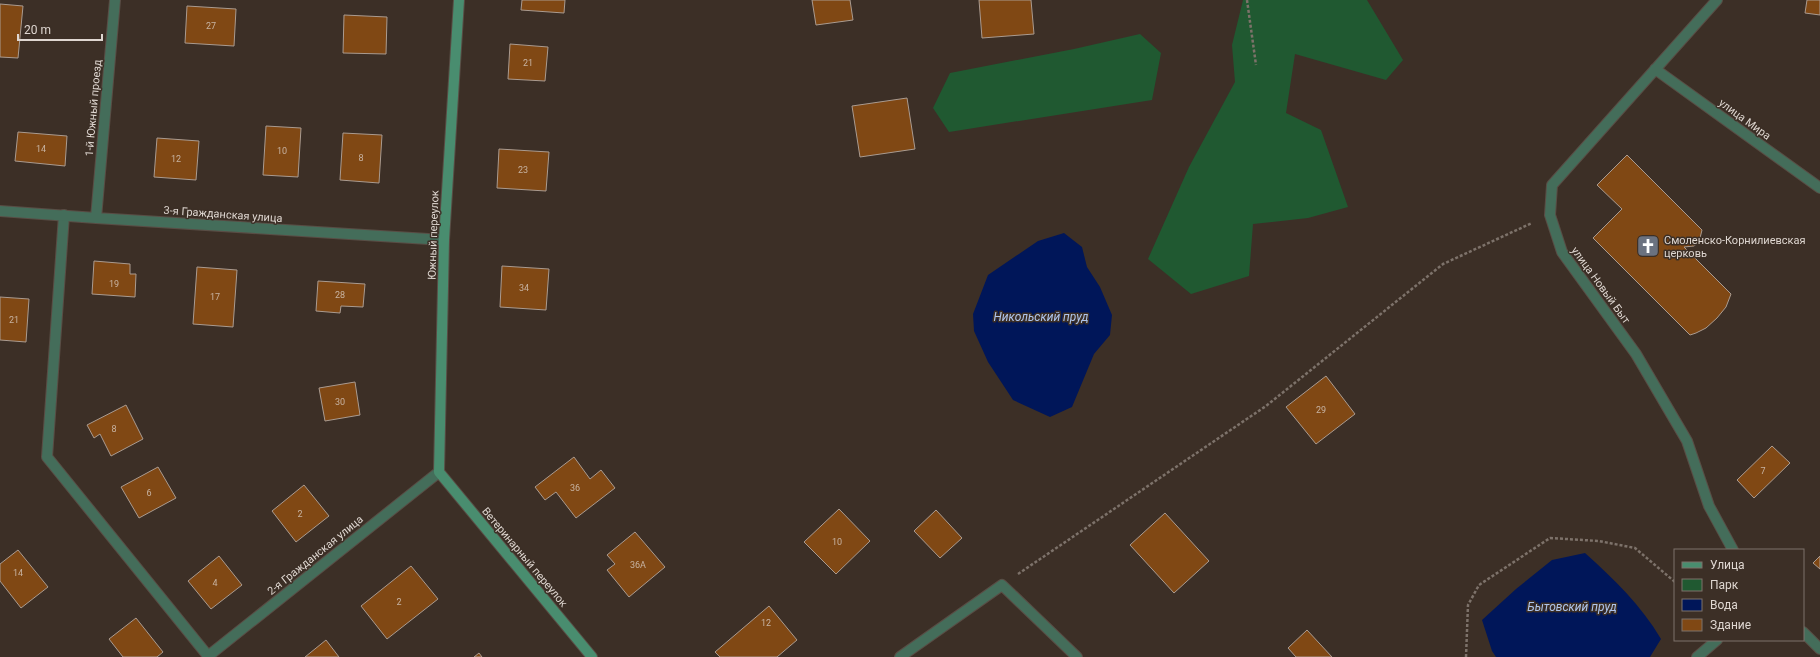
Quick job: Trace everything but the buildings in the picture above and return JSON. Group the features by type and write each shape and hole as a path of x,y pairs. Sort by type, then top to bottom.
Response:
{"street":[{"name":"1-й Южный проезд","path":"96,218 115,0"},
{"name":"Южный переулок","path":"439,472 444,240 459,0"},
{"name":"улица Новый Быт","path":"1717,0 1552,185 1550,215 1562,252 1636,354 1687,441 1709,506 1732,549"},
{"name":"улица Мира","path":"1655,69 1820,188"},
{"name":"3-я Гражданская улица","path":"0,210 96,218 444,240"},
{"path":"64,215 47,457 207,656"},
{"name":"2-я Гражданская улица","path":"207,656 439,472"},
{"name":"Ветеринарный переулок","path":"439,472 592,657"},
{"path":"900,657 1002,585 1077,657"},
{"path":"1804,633 1820,649"},
{"path":"1698,657 1716,641"}],"path":[{"path":"1247,0 1256,65"},
{"path":"1002,585 1266,406 1443,264 1550,215"},
{"path":"1466,657 1468,605 1479,585 1550,538 1599,541 1635,548 1674,581"}],"green space":[{"path":"1243,0 1367,0 1403,60 1386,80 1295,54 1286,113 1321,130 1348,207 1308,218 1253,224 1249,276 1191,294 1148,259 1189,167 1235,82 1232,45"},
{"path":"1140,34 1161,53 1152,100 949,132 933,108 950,73 1074,49"}],"water":[{"name":"Никольский пруд","path":"1064,233 1082,247 1087,267 1100,287 1112,315 1110,335 1094,354 1072,407 1050,417 1013,400 988,362 974,331 973,314 988,275 1038,241"},
{"name":"Бытовский пруд","path":"1585,553 1636,604 1661,639 1650,657 1496,657 1492,651 1482,620 1516,589 1552,560"}],"place":[{"name":"Смоленско-Корнилиевская церковь","path":"1648,246"}]}
